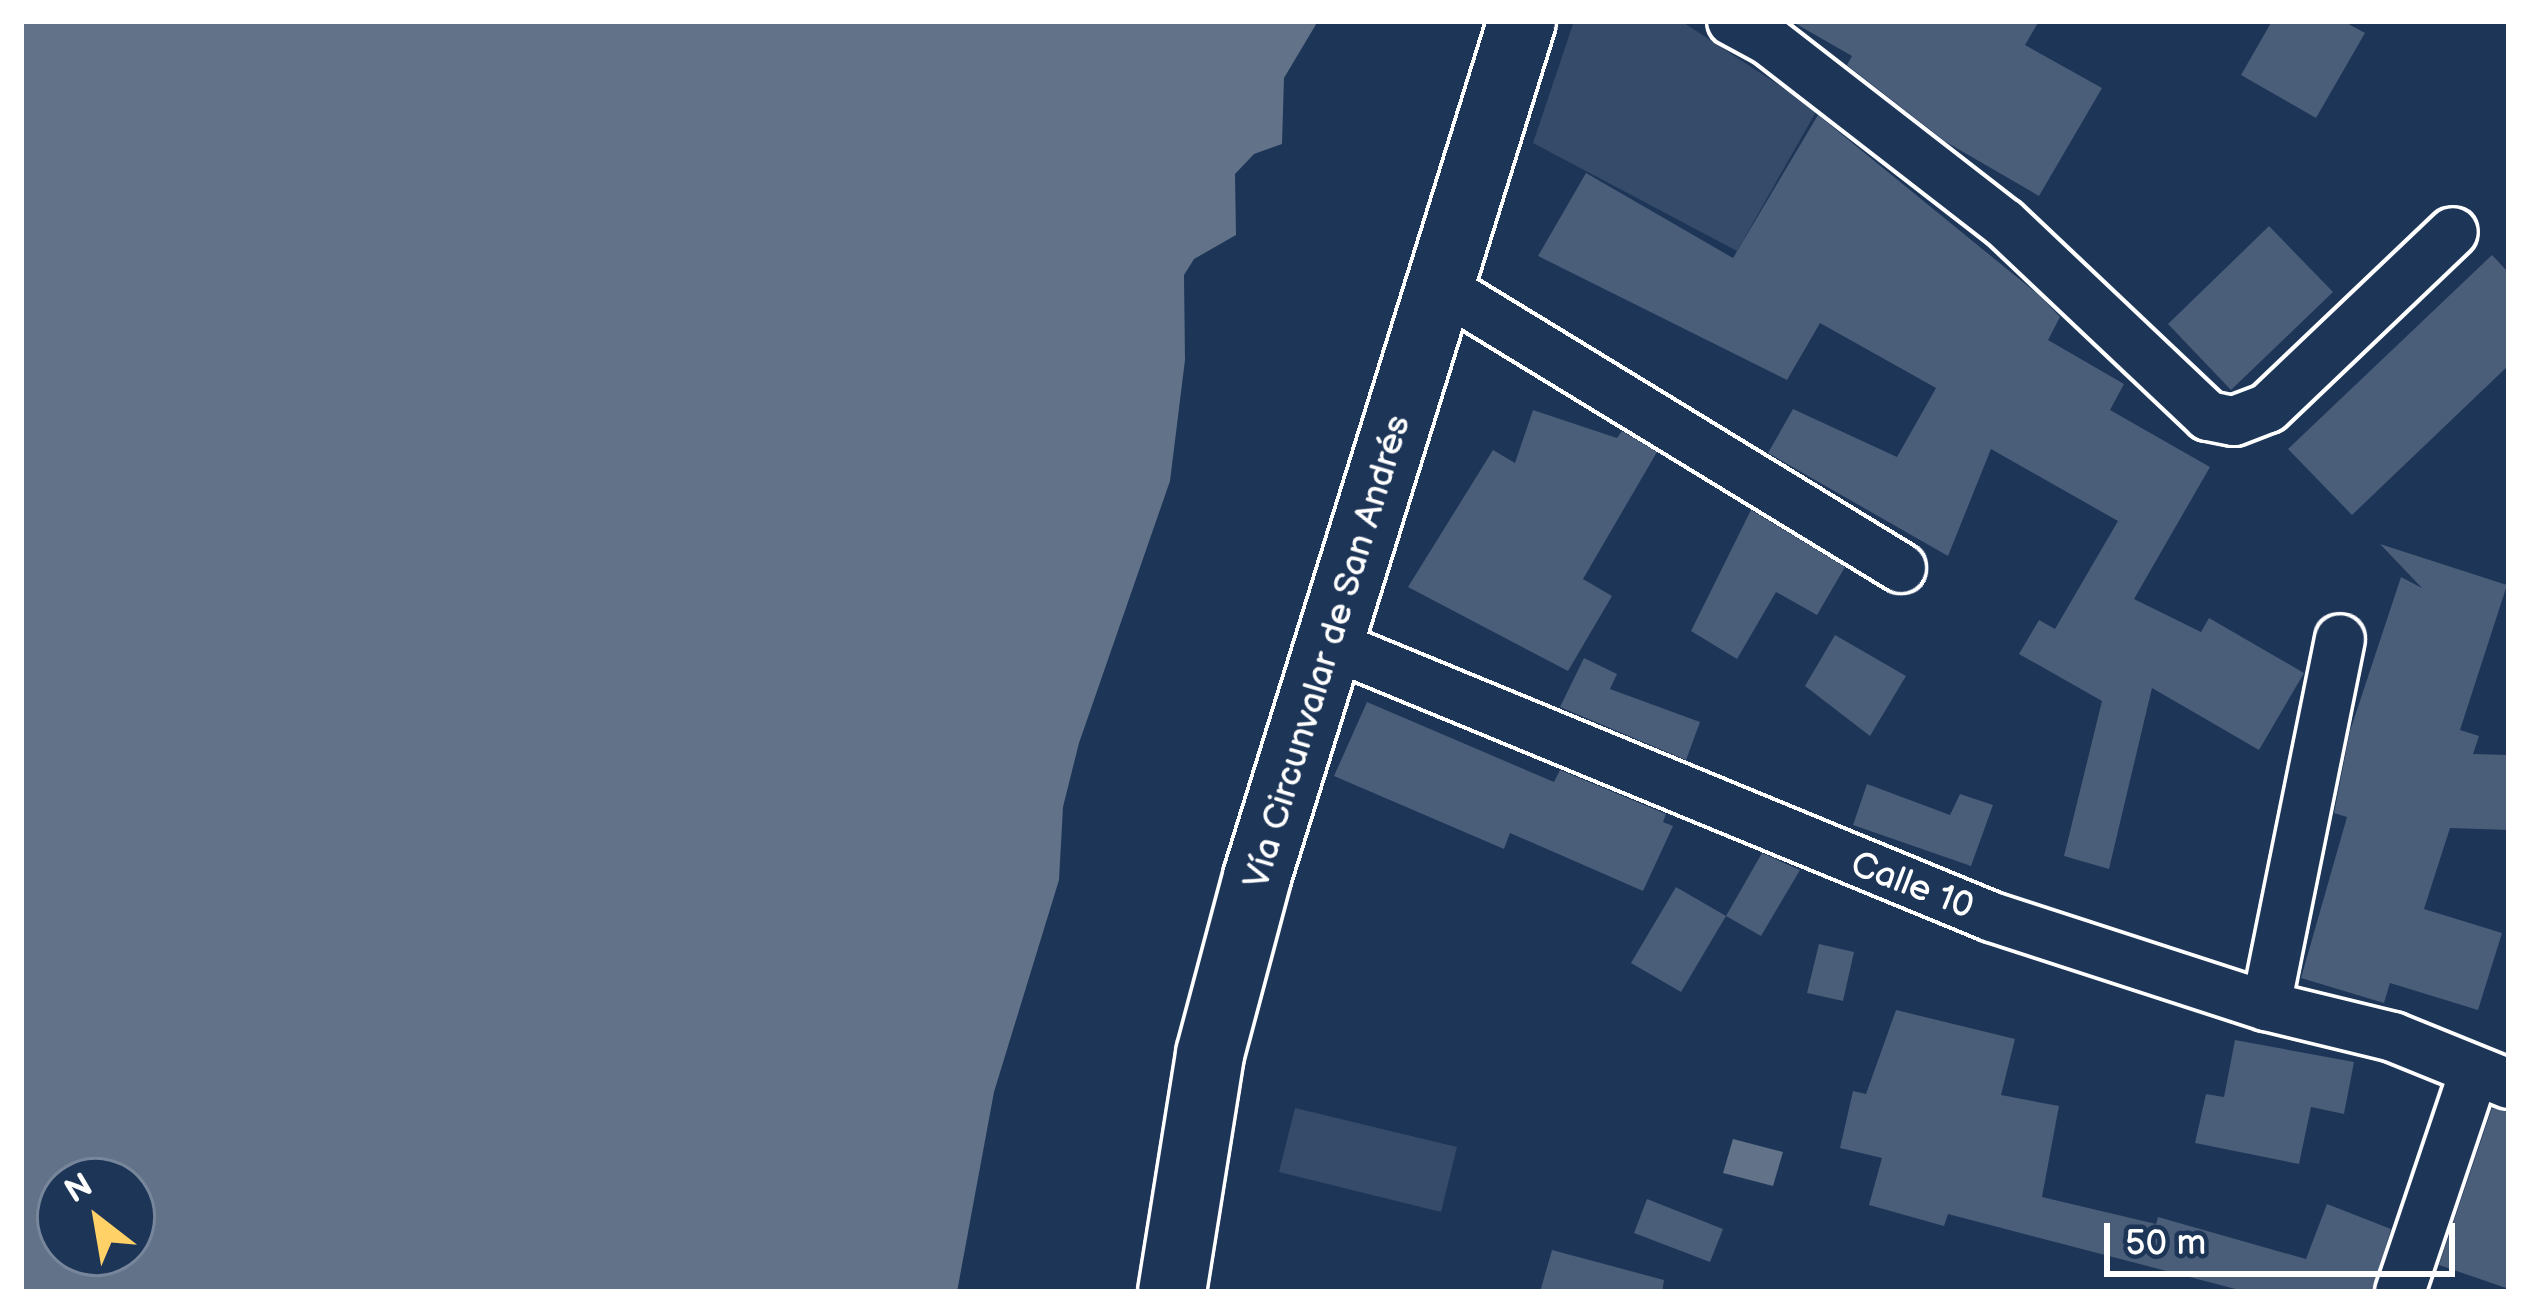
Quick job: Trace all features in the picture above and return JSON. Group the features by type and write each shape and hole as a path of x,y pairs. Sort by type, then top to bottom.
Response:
{"highway":[{"name":"Vía Circunvalar de San Andrés","path":"1172,1292 1210,1054 1330,644 1522,21"}],"street":[{"path":"1732,21 1769,41 2004,223 2208,416 2234,421 2268,408 2453,232"},
{"path":"1441,286 1901,568"},
{"path":"2266,1006 2340,639"},
{"name":"Calle 10","path":"1330,644 1881,875 2266,1006 2393,1037 2499,1076"},
{"path":"2400,1292 2499,1076"}],"shaded area":[{"path":"21,21 1318,21 1284,78 1282,144 1254,154 1235,174 1236,235 1194,259 1184,275 1185,360 1170,481 1079,743 1063,807 1059,880 994,1092 957,1292 21,1292"},
{"path":"1574,21 1681,21 1817,110 1737,251 1533,143"},
{"path":"1295,1108 1457,1147 1441,1212 1279,1172"},
{"path":"1733,1139 1783,1152 1773,1186 1723,1173"}],"building":[{"path":"1791,21 2039,21 2025,45 2102,88 2039,196 1946,142 1847,65 1852,56"},
{"path":"2272,21 2343,21 2365,33 2316,118 2241,75"},
{"path":"1818,115 2040,296 2060,317 2048,340 2124,384 2110,410 2210,467 2134,599 2201,632 2209,618 2304,673 2259,750 2152,688 2109,869 2064,856 2102,701 2019,654 2039,620 2055,629 2118,521 1991,449 1948,556 1768,453 1793,409 1897,457 1936,388 1820,323 1787,380 1538,256 1586,173 1733,258"},
{"path":"2269,226 2333,292 2231,390 2168,324"},
{"path":"2492,255 2509,273 2509,365 2352,515 2288,449"},
{"path":"1533,410 1617,438 1622,431 1657,452 1583,579 1612,596 1568,671 1408,587 1493,450 1515,463"},
{"path":"1751,510 1845,567 1817,615 1776,592 1737,659 1691,631"},
{"path":"2380,544 2507,585 2460,730 2479,736 2473,754 2509,755 2509,830 2450,828 2424,909 2502,933 2478,1010 2390,983 2384,1003 2301,978 2347,817 2334,813 2350,731 2401,577 2422,588"},
{"path":"1835,635 1906,676 1870,736 1805,686"},
{"path":"1584,658 1617,674 1610,689 1700,722 1686,760 1560,707"},
{"path":"1367,702 1554,782 1560,770 1666,814 1663,822 1673,826 1643,891 1510,833 1504,849 1334,776"},
{"path":"1867,784 1950,815 1960,794 1993,805 1971,866 1853,825"},
{"path":"1762,853 1800,870 1761,936 1726,916"},
{"path":"1676,887 1726,916 1681,992 1631,963"},
{"path":"1819,944 1854,952 1843,1001 1807,993"},
{"path":"1896,1010 2015,1039 2001,1095 2059,1106 2042,1197 2156,1224 2158,1217 2306,1259 2327,1204 2391,1229 2372,1292 2247,1292 1948,1214 1944,1226 1869,1205 1882,1158 1840,1148 1853,1091 1866,1094"},
{"path":"2235,1040 2354,1062 2344,1114 2311,1107 2299,1164 2195,1143 2206,1094 2224,1097"},
{"path":"2492,1108 2509,1112 2509,1289 2439,1265"},
{"path":"1647,1199 1723,1229 1710,1262 1634,1233"},
{"path":"1552,1250 1664,1280 1662,1292 1540,1292"}]}
